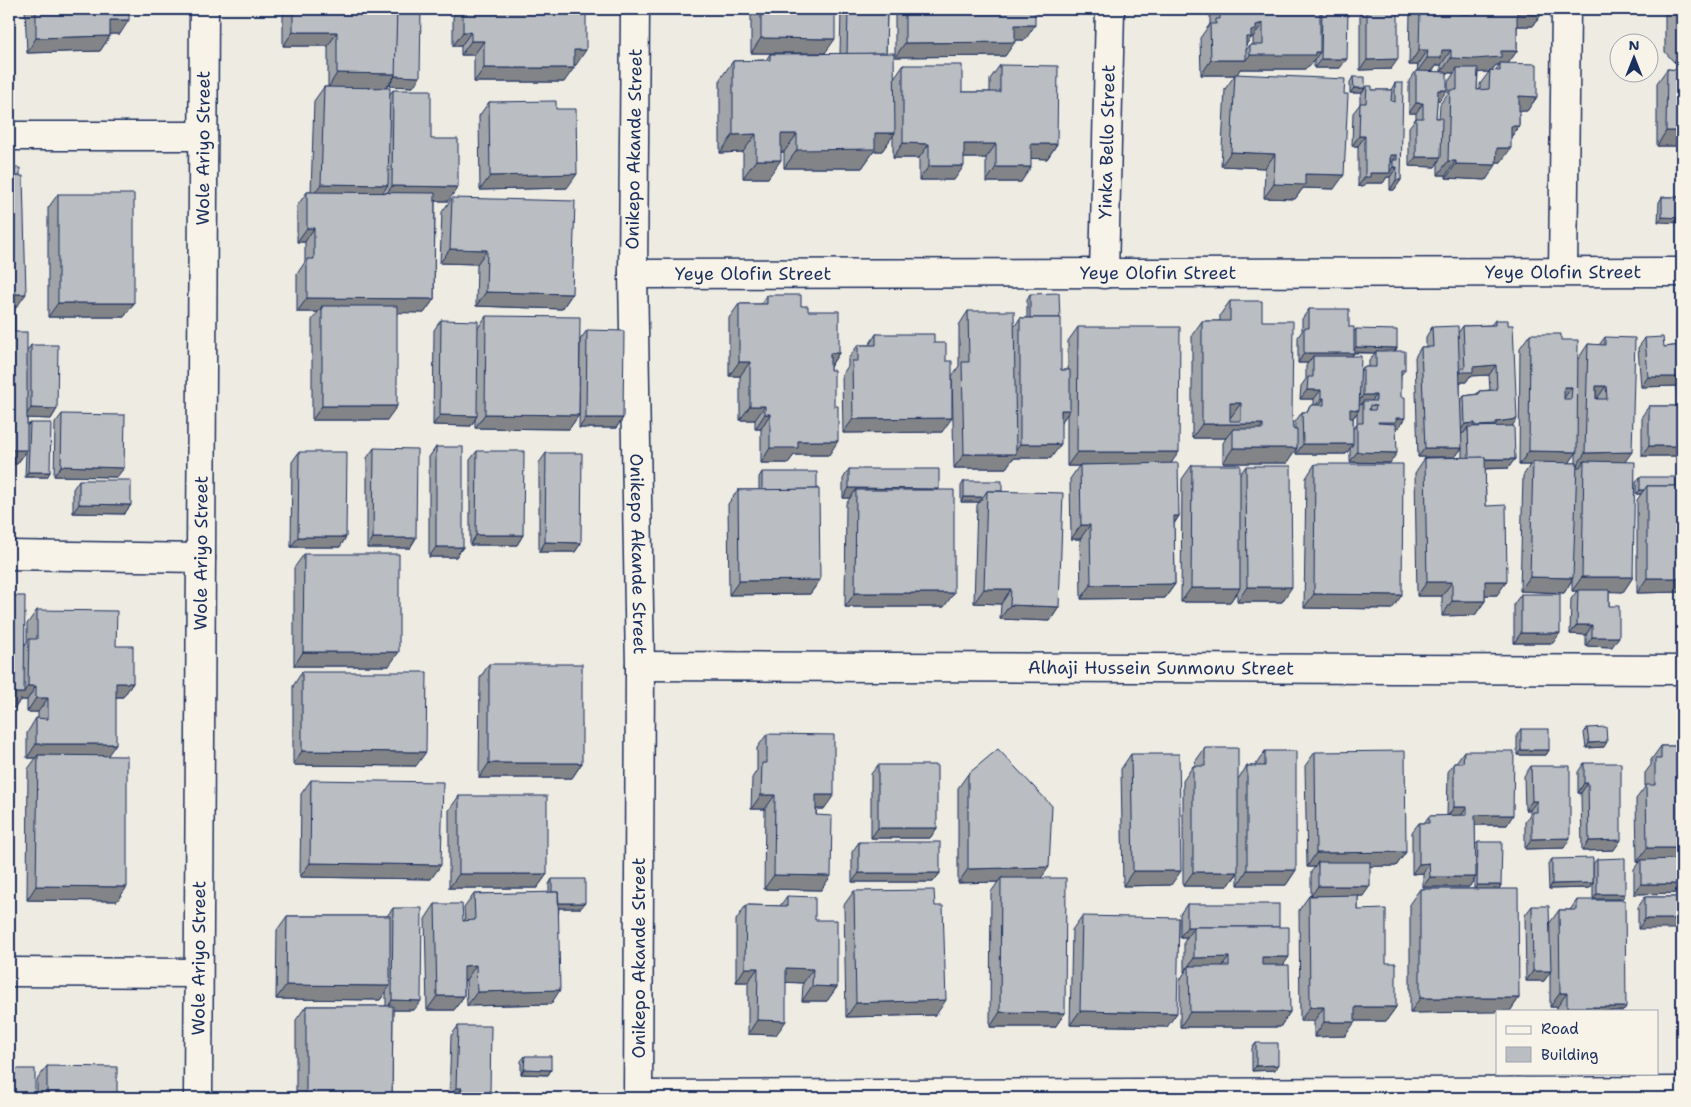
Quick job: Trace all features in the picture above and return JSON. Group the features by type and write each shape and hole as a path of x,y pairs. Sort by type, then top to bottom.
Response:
{"street":[{"name":"Wole Ariyo Street","path":"198,1098 204,9"},
{"name":"Onikepo Akande Street","path":"635,9 633,274 640,666 638,1097"},
{"name":"Yinka Bello Street","path":"1104,274 1110,9"},
{"path":"1562,272 1566,9"},
{"path":"9,136 203,136"},
{"name":"Yeye Olofin Street","path":"633,274 1682,272"},
{"path":"9,555 201,558"},
{"name":"Alhaji Hussein Sunmonu Street","path":"640,666 1682,670"},
{"path":"9,972 198,973"},
{"path":"638,1097 1682,1091"}],"building":[{"path":"9,9 13,9 13,27 9,27"},
{"path":"36,9 129,9 129,20 110,20 110,36 36,38"},
{"path":"293,9 397,9 396,74 337,73 337,32 293,32"},
{"path":"397,9 421,9 420,77 395,76"},
{"path":"463,9 574,9 574,12 586,12 586,50 574,50 574,68 484,68 484,41 471,41 471,32 463,32"},
{"path":"761,9 835,9 835,39 761,38"},
{"path":"848,9 887,9 886,53 847,54"},
{"path":"905,9 1035,9 1035,25 1015,25 1015,42 905,43"},
{"path":"1220,9 1320,9 1320,52 1315,52 1315,55 1250,55 1250,45 1263,45 1263,23 1256,25 1256,30 1251,31 1251,37 1246,37 1246,60 1211,60 1210,24 1216,24 1216,19 1220,19"},
{"path":"1322,9 1348,9 1347,59 1321,59"},
{"path":"1367,9 1398,10 1398,59 1367,60"},
{"path":"1420,9 1460,9 1460,14 1470,14 1470,9 1543,9 1543,12 1517,12 1517,51 1501,51 1501,57 1475,59 1451,58 1451,50 1442,50 1441,58 1427,58 1428,50 1419,50"},
{"path":"1678,9 1682,9 1682,39 1678,33"},
{"path":"894,53 895,133 875,133 875,149 797,150 797,134 781,134 781,160 756,160 756,134 733,135 733,61 770,60 770,54"},
{"path":"1500,63 1537,64 1537,97 1519,96 1519,126 1511,126 1511,148 1497,148 1496,165 1456,164 1456,161 1448,161 1450,90 1457,90 1457,68 1478,68 1477,90 1489,89 1490,70 1500,71"},
{"path":"903,65 962,65 962,92 1000,92 1000,65 1058,66 1057,144 1031,144 1031,167 996,167 996,144 964,144 964,166 929,166 929,144 903,143"},
{"path":"1667,69 1682,70 1682,131 1666,131"},
{"path":"1416,71 1447,72 1447,90 1438,90 1436,118 1442,118 1441,157 1416,157 1416,118 1423,118 1423,103 1416,103"},
{"path":"1235,74 1345,79 1344,94 1348,94 1344,175 1305,174 1305,185 1274,184 1275,154 1231,152"},
{"path":"1353,77 1365,77 1365,88 1354,88"},
{"path":"1395,83 1403,83 1401,180 1396,180 1397,167 1393,167 1393,160 1397,160 1397,155 1390,155 1390,173 1370,173 1370,177 1365,177 1365,136 1359,136 1360,103 1366,103 1367,86 1372,86 1372,90 1392,90 1391,101 1395,102"},
{"path":"324,87 390,88 388,185 321,184"},
{"path":"393,90 431,90 431,139 458,139 458,187 392,186"},
{"path":"556,101 556,109 576,109 577,174 490,176 489,102"},
{"path":"9,168 20,168 20,176 9,177"},
{"path":"23,176 26,294 9,294 9,177"},
{"path":"307,192 435,193 434,299 307,298 307,259 314,259 314,228 307,228"},
{"path":"58,194 134,194 134,303 58,303"},
{"path":"1662,197 1682,197 1682,218 1662,217"},
{"path":"452,198 575,201 572,294 486,292 487,250 450,249"},
{"path":"1059,293 1060,318 1030,318 1030,294"},
{"path":"767,295 801,295 801,306 808,306 808,311 839,311 839,353 830,353 830,370 834,370 834,406 838,406 838,441 798,441 798,448 770,448 770,414 765,414 765,406 750,406 750,362 739,362 739,304 767,304"},
{"path":"1230,301 1262,301 1262,321 1293,321 1292,416 1293,429 1297,429 1297,448 1233,448 1233,429 1263,429 1263,424 1202,424 1202,321 1230,321","holes":["1230,403 1241,403 1241,421 1230,421"]},
{"path":"322,306 397,306 397,406 322,406"},
{"path":"1309,309 1349,309 1349,327 1354,327 1354,353 1304,353 1304,328 1309,328"},
{"path":"968,311 1014,311 1016,454 964,454 962,362 969,362"},
{"path":"9,316 15,316 15,332 9,332"},
{"path":"486,316 580,317 579,415 485,414"},
{"path":"1020,318 1061,318 1061,370 1070,370 1070,410 1061,410 1061,444 1020,444"},
{"path":"441,320 478,321 477,416 440,415"},
{"path":"1495,320 1508,320 1508,325 1513,325 1517,419 1496,422 1496,425 1475,426 1475,423 1465,424 1464,396 1479,394 1479,391 1497,390 1496,365 1473,367 1473,372 1461,372 1461,368 1465,368 1463,326 1495,325"},
{"path":"1458,326 1462,448 1425,448 1421,347 1433,347 1432,327"},
{"path":"1078,327 1180,327 1179,452 1077,452"},
{"path":"1356,329 1397,330 1397,348 1356,347"},
{"path":"587,330 624,331 623,418 586,418"},
{"path":"9,332 27,332 27,450 9,450"},
{"path":"876,334 934,334 934,343 946,343 946,361 952,361 952,418 853,419 852,361 858,361 858,345 876,345"},
{"path":"1530,334 1561,334 1561,340 1578,340 1577,452 1529,451","holes":["1564,387 1572,387 1571,399 1564,399"]},
{"path":"1605,337 1635,338 1632,452 1585,453 1588,344 1605,345","holes":["1596,386 1606,386 1607,399 1596,399"]},
{"path":"1663,337 1664,347 1682,345 1682,377 1648,377 1645,338"},
{"path":"31,345 58,345 57,409 31,408"},
{"path":"1376,351 1405,351 1405,370 1401,370 1401,397 1405,397 1405,418 1396,418 1396,422 1378,422 1396,424 1397,453 1357,452 1357,423 1363,423 1363,401 1376,401 1376,395 1363,395 1363,367 1376,367","holes":["1370,405 1376,406 1375,410 1369,410"]},
{"path":"1313,356 1361,356 1359,410 1350,409 1350,418 1353,418 1353,444 1303,444 1302,412 1307,412 1311,405 1324,405 1324,398 1321,398 1321,390 1307,390 1308,377 1313,377"},
{"path":"1649,406 1682,406 1682,446 1649,446"},
{"path":"62,414 125,415 124,468 61,466"},
{"path":"30,423 51,423 50,472 28,472"},
{"path":"1514,426 1515,459 1469,458 1468,427"},
{"path":"436,447 463,447 463,547 436,547"},
{"path":"374,448 417,449 416,538 373,538"},
{"path":"477,451 524,451 523,535 476,535"},
{"path":"299,452 347,452 346,537 298,537"},
{"path":"546,453 582,453 581,543 545,542"},
{"path":"1485,457 1486,506 1506,505 1507,581 1485,581 1485,601 1452,601 1452,582 1427,582 1425,458"},
{"path":"9,460 12,460 12,502 9,502"},
{"path":"1584,461 1635,462 1633,577 1582,577"},
{"path":"1533,462 1577,463 1573,578 1530,577"},
{"path":"1178,463 1179,516 1174,516 1175,584 1091,585 1090,525 1081,525 1080,465"},
{"path":"1315,464 1403,464 1402,595 1314,594"},
{"path":"1192,465 1240,465 1240,588 1191,588"},
{"path":"1246,466 1291,466 1292,587 1247,587"},
{"path":"849,469 939,469 939,489 849,488"},
{"path":"762,472 817,472 817,489 762,490"},
{"path":"1640,477 1676,477 1676,486 1647,486 1644,490 1640,490"},
{"path":"79,480 131,480 131,505 79,504"},
{"path":"964,481 1002,481 1002,491 987,491 983,497 964,497"},
{"path":"1647,486 1682,486 1682,578 1647,578"},
{"path":"819,489 820,580 739,581 738,490"},
{"path":"856,490 954,490 954,593 855,593"},
{"path":"987,491 1063,493 1059,607 1010,605 1011,589 984,589"},
{"path":"304,554 399,554 399,652 303,652"},
{"path":"1578,590 1609,590 1609,606 1619,606 1619,637 1592,637 1592,625 1577,625"},
{"path":"1521,594 1560,594 1560,633 1521,633"},
{"path":"9,596 25,596 24,693 9,693"},
{"path":"37,610 117,611 116,646 133,646 133,683 116,683 116,744 36,744 36,718 48,719 48,698 36,698 36,686 28,686 29,639 37,639"},
{"path":"489,664 582,664 582,763 489,763"},
{"path":"302,672 427,672 426,752 302,751"},
{"path":"10,706 10,758 9,758"},
{"path":"1606,727 1607,742 1589,743 1587,728"},
{"path":"1521,729 1549,729 1549,750 1521,750"},
{"path":"767,734 834,735 834,795 816,795 816,815 832,816 831,876 774,875 775,795 761,795 762,763 767,763"},
{"path":"1661,746 1682,746 1682,848 1647,848 1646,785 1655,785 1655,759 1661,759"},
{"path":"1205,748 1238,748 1238,872 1193,872 1193,766 1205,766"},
{"path":"998,749 1052,806 1049,867 968,869 968,774"},
{"path":"1265,751 1296,751 1296,870 1247,870 1247,766 1265,766"},
{"path":"1405,751 1406,852 1316,853 1315,752"},
{"path":"1464,751 1514,751 1513,815 1475,815 1476,877 1430,877 1429,863 1419,864 1419,823 1429,823 1429,816 1467,815 1467,807 1454,807 1454,763 1463,763"},
{"path":"1131,754 1179,754 1181,871 1133,871"},
{"path":"38,755 127,756 127,887 36,886"},
{"path":"1584,763 1621,763 1621,840 1589,841 1588,783 1584,783"},
{"path":"878,765 937,765 937,828 878,828"},
{"path":"1531,766 1570,766 1570,838 1532,839 1532,812 1537,812 1537,801 1532,801"},
{"path":"311,780 443,782 441,865 310,863"},
{"path":"459,796 547,796 547,874 459,874"},
{"path":"859,842 940,842 940,873 859,873"},
{"path":"1478,842 1502,842 1501,885 1477,885"},
{"path":"1593,858 1593,883 1552,884 1552,859"},
{"path":"1625,858 1625,894 1597,894 1597,859"},
{"path":"1682,859 1682,884 1641,884 1641,860"},
{"path":"1318,862 1370,862 1370,886 1318,886"},
{"path":"1001,878 1066,878 1065,1013 1000,1012"},
{"path":"552,879 585,879 585,903 559,903 558,892 552,892"},
{"path":"1420,889 1518,889 1519,998 1420,998"},
{"path":"934,890 935,906 943,906 946,1000 856,1003 854,891"},
{"path":"558,892 560,990 477,992 476,965 464,966 464,996 437,996 435,904 462,904 463,921 475,920 474,894"},
{"path":"1358,895 1358,910 1386,909 1386,963 1396,963 1396,1007 1355,1007 1355,1022 1324,1022 1324,1007 1310,1007 1309,896"},
{"path":"787,896 815,897 815,920 837,920 837,987 812,986 813,969 786,968 786,1021 757,1020 758,968 745,968 746,905 787,906"},
{"path":"1645,897 1682,897 1682,919 1645,919"},
{"path":"1577,900 1625,900 1626,1007 1567,1007 1567,993 1560,993 1559,910 1577,910"},
{"path":"1187,904 1279,904 1279,927 1187,927"},
{"path":"1532,906 1549,906 1551,971 1533,971"},
{"path":"393,908 422,908 421,1001 392,1000"},
{"path":"287,916 390,916 390,986 286,985"},
{"path":"1082,916 1179,918 1177,1013 1080,1011"},
{"path":"1194,927 1289,927 1289,957 1262,957 1262,965 1289,965 1290,1012 1190,1012 1189,966 1229,966 1229,957 1194,958"},
{"path":"306,1006 393,1006 392,1098 306,1098"},
{"path":"458,1026 491,1026 490,1093 461,1093 462,1088 456,1088"},
{"path":"1256,1043 1278,1043 1278,1065 1256,1066"},
{"path":"525,1056 551,1056 551,1070 524,1069"},
{"path":"47,1066 117,1067 117,1098 47,1098"},
{"path":"9,1069 35,1069 35,1098 9,1098"},
{"path":"491,1096 504,1096 504,1098 491,1098"}]}
